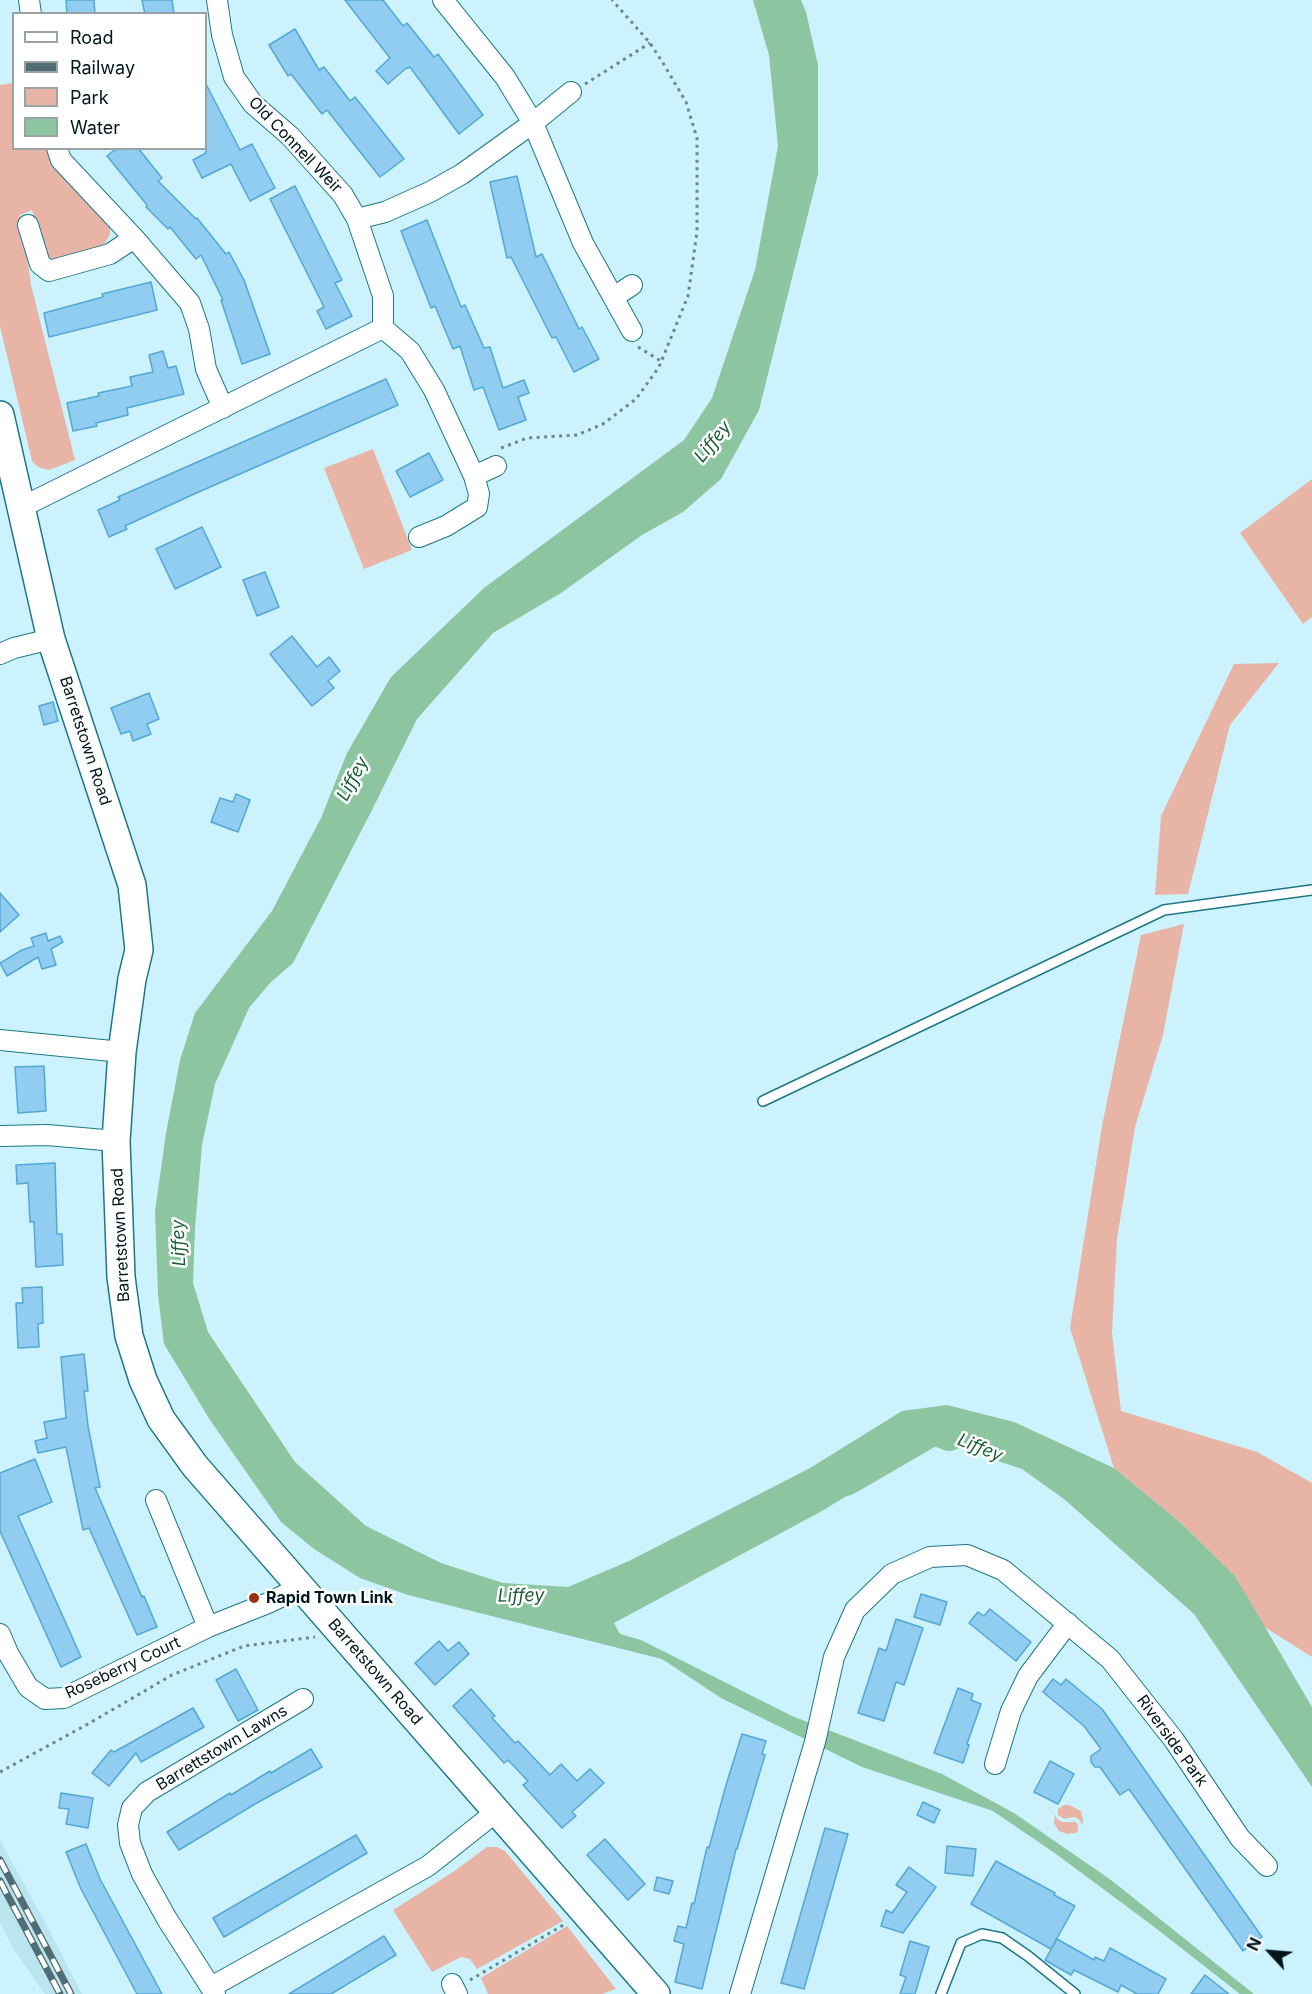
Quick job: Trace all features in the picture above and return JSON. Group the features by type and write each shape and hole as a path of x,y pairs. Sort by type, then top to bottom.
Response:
{"street":[{"name":"Old Connell Weir","path":"217,0 222,35 234,77 254,105 290,136 343,195 357,219 383,296 383,328"},
{"path":"443,0 506,77 533,123 583,243 632,330"},
{"path":"357,219 385,212 462,174 533,123 571,92"},
{"path":"58,150 61,160 134,238 190,303 199,329 206,369 223,408"},
{"path":"28,225 40,264 49,271 110,254 134,238"},
{"path":"614,297 632,285"},
{"path":"22,507 383,328 410,351 434,390 474,476 479,494 477,507 446,526 419,537"},
{"name":"Barretstown Road","path":"0,415 51,639 132,885 139,950 132,979 122,1052 116,1141 121,1277 129,1336 143,1380 161,1419 195,1466 657,1994"},
{"path":"474,476 496,466"},
{"path":"0,654 14,648 51,639"},
{"path":"0,1040 122,1052"},
{"path":"0,1136 47,1135 116,1141"},
{"path":"156,1500 208,1627"},
{"name":"Riverside Park","path":"740,1994 815,1742 834,1657 855,1610 892,1574 930,1557 968,1556 1003,1570 1110,1659 1174,1740 1240,1838 1267,1866"},
{"name":"Roseberry Court","path":"0,1634 8,1653 28,1687 45,1699 64,1698 208,1627 301,1587"},
{"path":"995,1764 1011,1711 1028,1676 1068,1623"},
{"name":"Barrettstown Lawns","path":"303,1700 147,1792 132,1809 128,1825 130,1844 142,1874 167,1919 213,1991 428,1866 496,1812"}],"lane":[{"path":"763,1101 1164,910 1312,890"},
{"path":"941,1994 961,1943 982,1934 1002,1938 1075,1994"}],"path":[{"path":"496,466 492,453 511,443 527,438 577,435 603,424 636,399 659,367 688,296 697,232 697,138 686,102 650,44 612,0"},
{"path":"571,92 650,44"},
{"path":"0,1772 172,1675 244,1646 313,1639 335,1625"},
{"path":"454,1989 568,1923 583,1910"}],"shaded area":[{"path":"0,1840 82,1994 45,1994 14,1950 0,1922"}],"green space":[{"path":"12,83 12,150 50,150 110,222 110,234 104,245 95,252 54,262 48,260 43,252 32,210 20,215 30,249 26,250 31,285 75,460 49,470 38,467 32,461 0,326 0,85"},
{"path":"373,449 412,550 364,569 324,468"},
{"path":"1312,479 1312,617 1303,624 1240,533"},
{"path":"1279,663 1230,725 1188,894 1155,895 1161,816 1234,664"},
{"path":"1184,924 1163,1035 1135,1127 1117,1239 1112,1333 1121,1411 1257,1452 1312,1483 1312,1657 1263,1626 1235,1576 1182,1524 1114,1468 1070,1328 1102,1126 1141,935"},
{"path":"1064,1805 1081,1811 1082,1826 1080,1820 1075,1817 1064,1819 1058,1815 1058,1809"},
{"path":"1055,1814 1062,1822 1076,1822 1078,1831 1067,1834 1059,1831 1054,1823"},
{"path":"487,1847 497,1847 505,1851 563,1921 477,1969 470,1959 461,1957 432,1972 393,1910 453,1872"},
{"path":"567,1926 616,1989 602,1994 488,1994 481,1978"}],"water":[{"path":"753,0 801,0 806,12 818,65 818,174 759,410 721,479 683,512 642,535 561,593 493,633 417,719 293,963 270,983 249,1008 215,1084 202,1145 193,1283 208,1332 295,1462 366,1526 441,1563 503,1583 568,1587 629,1561 810,1468 902,1411 947,1405 1014,1422 1114,1468 1182,1524 1235,1576 1312,1707 1312,1787 1194,1614 1064,1499 1022,1469 955,1447 899,1442 886,1452 868,1483 822,1511 614,1623 620,1634 641,1640 792,1716 942,1774 1014,1813 1111,1880 1254,1994 1240,1994 1056,1854 993,1811 862,1767 721,1698 662,1659 408,1595 360,1578 314,1549 281,1522 210,1420 164,1344 158,1295 155,1211 166,1133 180,1060 195,1013 272,911 321,818 347,753 391,677 484,588 684,440 712,398 755,270 778,146 769,55"}],"building":[{"path":"66,0 94,0 95,12 67,12"},
{"path":"142,0 172,0 174,12 145,12"},
{"path":"345,0 383,0 403,26 407,23 434,57 438,54 483,115 459,134 410,67 388,84 376,71 390,58"},
{"path":"295,29 319,70 324,67 350,101 355,97 404,159 380,177 327,110 322,114 291,74 288,76 269,45"},
{"path":"207,86 240,150 252,144 275,188 250,201 231,164 202,178 193,160 206,153"},
{"path":"114,150 140,150 162,178 158,181 197,218 226,254 229,252 244,280 270,354 242,364 221,300 223,300 201,255 196,259 170,227 168,229 146,207 147,205 107,156"},
{"path":"517,176 536,257 542,254 579,329 582,327 599,359 574,372 556,337 552,338 511,257 507,258 490,182"},
{"path":"295,186 342,280 335,283 352,316 326,329 317,311 324,307 270,199"},
{"path":"427,220 461,307 465,305 484,348 490,347 503,388 524,380 529,393 518,397 526,420 499,430 483,387 474,390 460,346 453,349 435,306 431,308 401,231"},
{"path":"151,282 157,310 49,337 44,313 103,297 102,294"},
{"path":"163,351 168,368 176,366 184,394 127,408 128,415 96,423 97,426 73,431 67,403 99,396 98,393 132,386 130,377 153,372 149,355"},
{"path":"386,379 398,405 194,494 125,526 127,529 109,537 98,510 120,500 118,497"},
{"path":"429,453 443,480 410,497 396,471"},
{"path":"202,527 221,567 175,589 156,549"},
{"path":"265,572 279,607 257,616 243,580"},
{"path":"292,636 317,667 329,657 340,671 328,681 334,688 312,706 270,654"},
{"path":"149,693 159,719 147,724 151,734 133,741 130,731 121,734 111,708"},
{"path":"53,702 58,721 44,725 39,706"},
{"path":"236,794 250,800 238,832 211,822 220,798 233,802"},
{"path":"0,893 19,915 0,932"},
{"path":"46,933 48,941 60,936 63,942 51,949 56,965 42,969 38,957 7,976 0,963 34,946 31,938"},
{"path":"44,1066 46,1111 18,1113 15,1067"},
{"path":"55,1163 57,1234 62,1234 63,1265 36,1267 34,1222 30,1222 28,1183 17,1184 16,1165"},
{"path":"42,1287 43,1323 38,1324 39,1347 18,1348 16,1303 23,1303 22,1288"},
{"path":"84,1354 88,1391 84,1391 88,1426 100,1487 95,1488 157,1627 137,1635 89,1528 83,1530 66,1447 38,1453 35,1441 47,1438 44,1422 66,1418 61,1357"},
{"path":"35,1459 52,1502 18,1516 81,1657 61,1667 0,1531 0,1473"},
{"path":"921,1594 947,1602 940,1625 914,1617"},
{"path":"990,1609 1031,1642 1016,1661 969,1623 978,1612 984,1616"},
{"path":"896,1619 923,1628 904,1685 896,1682 884,1721 858,1713 879,1648 886,1651"},
{"path":"439,1641 448,1651 459,1642 469,1654 435,1685 415,1663"},
{"path":"236,1669 258,1710 238,1721 216,1680"},
{"path":"1053,1679 1061,1685 1066,1679 1102,1709 1262,1937 1243,1951 1129,1789 1120,1795 1100,1767 1095,1767 1091,1762 1091,1756 1101,1749 1084,1726 1043,1692"},
{"path":"958,1688 973,1694 971,1700 981,1704 963,1763 934,1753"},
{"path":"471,1689 495,1716 492,1718 515,1743 518,1741 550,1775 561,1764 577,1781 590,1769 604,1783 572,1812 576,1816 562,1828 523,1785 528,1781 508,1760 504,1763 453,1706"},
{"path":"193,1708 204,1727 141,1762 136,1753 109,1786 92,1773 111,1750 114,1752"},
{"path":"742,1734 766,1741 762,1754 765,1755 736,1849 702,1989 675,1982 684,1944 674,1941 678,1926 686,1928 692,1903 694,1904 707,1847 709,1848"},
{"path":"311,1749 322,1767 179,1850 167,1832 230,1793 231,1795"},
{"path":"1050,1761 1074,1774 1058,1804 1034,1792"},
{"path":"61,1793 93,1798 88,1828 66,1824 69,1809 59,1808"},
{"path":"923,1802 940,1810 934,1823 917,1815"},
{"path":"825,1828 848,1834 804,1989 781,1983"},
{"path":"356,1835 367,1853 224,1937 213,1918"},
{"path":"605,1839 645,1884 628,1900 587,1855"},
{"path":"86,1844 100,1879 162,1994 137,1994 81,1889 66,1852"},
{"path":"947,1846 976,1849 973,1876 945,1873"},
{"path":"996,1861 1075,1906 1051,1949 971,1904"},
{"path":"909,1867 936,1887 903,1933 881,1926 886,1910 892,1913 907,1892 896,1885"},
{"path":"657,1877 673,1881 669,1894 654,1890"},
{"path":"384,1936 396,1955 331,1994 289,1994"},
{"path":"1057,1939 1094,1960 1095,1957 1104,1961 1110,1948 1166,1979 1158,1994 1137,1994 1121,1985 1118,1992 1074,1970 1071,1975 1045,1960"},
{"path":"910,1941 929,1947 915,1994 900,1994 906,1977 900,1975"},
{"path":"1205,1975 1229,1994 1191,1994"}],"waterway":[{"name":"Liffey","path":"846,1480 934,1429 949,1435"}],"railway":[{"path":"0,1860 71,1994"},
{"path":"0,1881 60,1994"}],"place":[{"name":"Rapid Town Link","path":"254,1598"}]}
